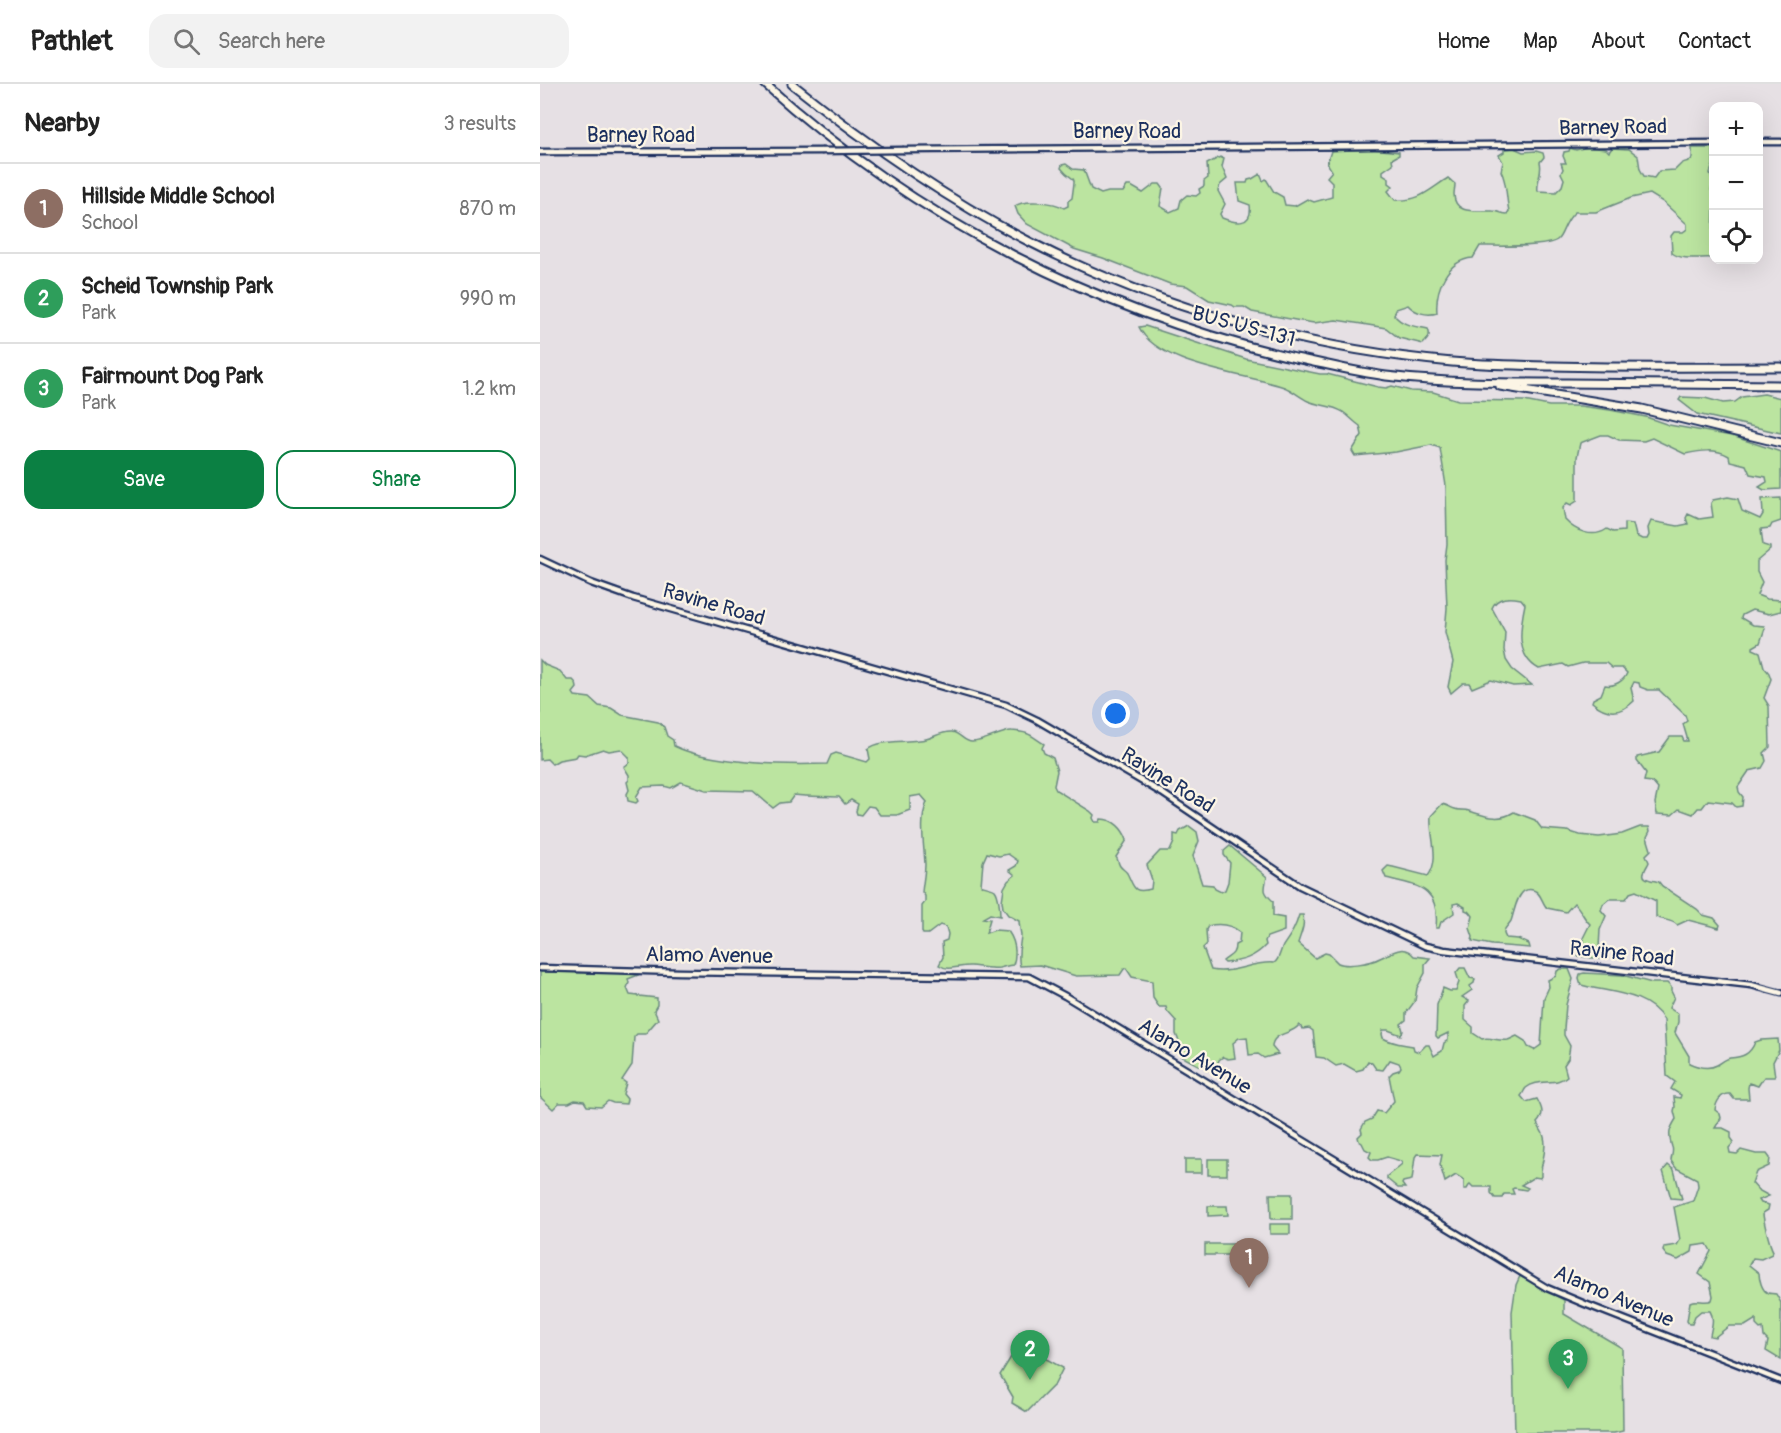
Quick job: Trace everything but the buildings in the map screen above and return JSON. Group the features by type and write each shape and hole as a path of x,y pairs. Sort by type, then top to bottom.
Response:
{"highway":[{"name":"BUS US-131","path":"765,84 787,104 872,170 914,199 1020,259 1116,302 1169,323 1223,340 1331,366 1386,376 1476,383 1781,384"},
{"name":"BUS US-131","path":"792,84 851,131 921,178 1029,242 1117,281 1228,321 1386,355 1452,362 1585,367 1781,367"},
{"path":"1476,383 1642,409 1781,443"}],"street":[{"name":"Barney Road","path":"540,152 1709,142"},
{"path":"1763,142 1781,142"},
{"name":"Ravine Road","path":"540,559 591,583 633,598 1006,705 1037,720 1162,794 1300,886 1425,946 1442,950 1751,985 1781,993"},
{"name":"Alamo Avenue","path":"540,968 1029,976 1547,1288 1781,1381"}],"green space":[{"path":"1587,147 1606,149 1609,152 1612,148 1629,149 1638,156 1640,169 1644,176 1654,178 1659,171 1675,170 1684,162 1690,161 1692,148 1709,148 1709,258 1686,258 1672,253 1671,236 1674,232 1683,232 1687,229 1687,224 1663,202 1650,194 1631,198 1596,212 1575,212 1559,238 1551,243 1480,246 1473,258 1456,264 1444,277 1438,295 1437,313 1421,313 1408,305 1396,309 1394,315 1401,321 1428,329 1428,337 1423,344 1399,338 1386,328 1336,320 1314,323 1301,321 1252,312 1244,307 1209,300 1187,286 1170,284 1074,249 1027,224 1018,214 1015,206 1040,202 1064,208 1068,206 1068,201 1072,198 1074,181 1061,168 1066,164 1073,169 1084,170 1091,189 1101,194 1123,192 1127,186 1143,193 1155,184 1160,184 1163,188 1160,206 1170,212 1179,208 1181,200 1187,195 1196,196 1200,193 1199,189 1204,186 1204,181 1208,178 1207,164 1220,157 1224,159 1222,167 1227,179 1220,185 1218,191 1225,204 1220,214 1227,220 1242,222 1249,217 1250,205 1239,201 1237,183 1247,183 1248,180 1260,174 1263,181 1266,179 1274,192 1283,197 1285,205 1295,206 1307,199 1314,202 1332,197 1332,182 1327,177 1332,171 1327,163 1331,151 1373,149 1399,152 1399,155 1392,159 1393,164 1383,171 1393,186 1388,191 1395,200 1417,197 1448,178 1455,184 1454,194 1458,206 1468,210 1507,214 1509,211 1501,171 1503,162 1499,155 1504,152 1504,149 1514,148 1523,152 1543,153 1544,157 1540,162 1538,191 1556,192 1562,186 1564,179 1561,173 1563,169 1561,163 1566,163 1564,152 1569,151 1570,148 1576,150"},
{"path":"1145,326 1246,359 1327,374 1378,387 1392,386 1411,391 1433,392 1458,400 1524,401 1549,406 1580,406 1610,410 1646,417 1669,425 1732,436 1781,452 1781,489 1764,490 1759,487 1767,482 1766,477 1750,474 1746,465 1730,461 1729,456 1724,453 1707,451 1685,454 1652,438 1644,441 1619,440 1608,435 1601,435 1580,443 1577,457 1577,501 1571,505 1567,503 1563,508 1565,520 1584,532 1596,533 1607,529 1613,532 1624,531 1624,523 1633,524 1636,536 1647,539 1651,521 1678,526 1688,524 1686,518 1688,514 1699,519 1713,517 1711,503 1713,500 1728,497 1738,499 1742,511 1760,519 1763,514 1762,499 1781,498 1781,521 1772,524 1770,528 1761,529 1763,545 1770,547 1770,550 1757,561 1757,572 1762,582 1757,595 1767,599 1781,600 1781,611 1769,614 1752,610 1742,615 1741,618 1753,625 1765,628 1760,643 1753,649 1760,652 1764,667 1771,679 1764,698 1769,706 1770,747 1764,753 1766,761 1762,768 1749,771 1738,787 1743,797 1742,806 1736,807 1732,803 1708,800 1693,814 1679,809 1672,815 1657,814 1655,803 1658,789 1652,782 1644,781 1646,773 1637,761 1637,757 1659,752 1670,737 1682,737 1684,741 1688,741 1683,724 1687,721 1685,715 1659,690 1648,690 1634,682 1631,688 1634,701 1624,708 1608,711 1592,702 1601,695 1605,685 1615,684 1624,679 1627,673 1622,668 1612,668 1606,663 1583,663 1568,667 1563,664 1539,669 1526,657 1523,649 1521,632 1525,604 1521,599 1500,599 1492,608 1505,632 1506,660 1512,669 1532,685 1513,686 1491,680 1472,688 1469,683 1463,683 1451,693 1448,687 1453,662 1445,632 1447,608 1446,486 1440,448 1431,445 1396,452 1355,456 1352,451 1362,435 1360,426 1343,412 1308,401 1284,387 1183,360 1164,351 1149,340 1139,327"},
{"path":"1764,394 1781,398 1781,433 1697,414 1679,400 1681,397 1705,398 1723,403"},
{"path":"540,660 545,665 560,671 567,680 573,680 576,683 577,688 573,693 575,696 590,698 599,706 611,708 622,715 658,722 664,727 667,736 673,740 674,746 714,758 772,764 827,764 831,755 836,753 867,762 870,759 868,749 873,746 887,742 926,739 945,732 955,733 972,742 1009,731 1030,735 1044,744 1042,748 1044,753 1053,758 1057,771 1054,786 1056,790 1090,811 1094,815 1095,822 1100,822 1101,819 1110,821 1123,832 1127,840 1116,857 1137,890 1151,889 1152,880 1147,865 1160,851 1170,851 1174,842 1174,834 1178,835 1180,831 1189,826 1197,832 1199,841 1193,856 1202,884 1213,885 1221,892 1225,890 1230,863 1224,851 1230,846 1267,877 1265,890 1273,901 1273,916 1284,918 1284,931 1267,937 1266,945 1252,956 1225,963 1223,961 1232,954 1235,945 1239,943 1240,932 1225,925 1208,926 1207,944 1203,948 1211,970 1227,971 1274,963 1299,915 1303,915 1303,923 1298,943 1315,958 1325,953 1338,963 1353,964 1376,960 1393,952 1406,950 1414,956 1430,958 1425,964 1425,973 1417,988 1415,1001 1406,1013 1406,1020 1401,1024 1403,1031 1401,1035 1388,1030 1383,1030 1382,1034 1387,1040 1413,1046 1414,1050 1419,1052 1429,1045 1434,1056 1442,1051 1444,1043 1448,1040 1448,1033 1438,1038 1436,1036 1437,1005 1443,988 1456,991 1459,982 1456,973 1460,968 1465,968 1470,978 1475,979 1470,986 1472,990 1462,997 1469,1001 1465,1006 1465,1020 1473,1027 1473,1033 1482,1039 1508,1040 1517,1036 1534,1050 1541,1045 1544,998 1549,987 1548,980 1556,976 1557,971 1569,969 1573,979 1566,1005 1564,1029 1564,1035 1570,1046 1568,1059 1564,1065 1567,1076 1558,1081 1531,1085 1521,1096 1526,1102 1537,1099 1541,1108 1542,1114 1537,1123 1543,1135 1545,1147 1540,1178 1534,1177 1521,1185 1528,1188 1526,1190 1514,1188 1512,1189 1514,1194 1504,1194 1502,1198 1495,1198 1491,1193 1491,1187 1473,1187 1470,1184 1467,1189 1464,1189 1464,1180 1456,1175 1445,1182 1440,1165 1442,1155 1417,1154 1412,1180 1403,1182 1405,1188 1398,1188 1387,1179 1387,1176 1402,1164 1401,1161 1387,1157 1372,1160 1369,1157 1371,1152 1365,1149 1358,1137 1362,1133 1361,1129 1365,1122 1372,1119 1377,1111 1384,1113 1394,1101 1389,1076 1399,1070 1401,1067 1399,1063 1390,1060 1383,1070 1376,1069 1368,1061 1363,1069 1356,1071 1344,1064 1336,1066 1324,1058 1316,1057 1313,1031 1309,1028 1303,1029 1299,1025 1275,1039 1272,1047 1278,1054 1264,1058 1258,1054 1249,1055 1247,1037 1239,1038 1233,1043 1235,1058 1223,1057 1219,1060 1215,1071 1207,1069 1204,1063 1200,1066 1181,1056 1179,1052 1181,1046 1176,1034 1176,1021 1166,1007 1159,1007 1153,998 1152,981 1132,977 1126,968 1120,975 1076,976 1040,965 1020,966 1019,921 1008,915 1003,908 1002,901 1004,888 1015,875 1009,870 1016,866 1018,861 1008,854 999,856 987,853 983,862 981,885 995,890 999,906 1000,916 990,914 983,918 990,919 986,933 995,930 1008,931 1015,947 1013,965 999,968 967,966 947,968 939,965 943,957 942,942 947,940 946,927 940,925 928,934 922,932 922,906 925,902 922,892 925,864 923,825 927,802 921,795 910,797 910,810 897,815 880,815 874,807 868,806 861,815 856,811 858,804 851,800 845,804 839,797 794,795 789,802 780,803 773,808 753,791 706,790 681,782 671,788 642,787 636,797 638,801 636,803 628,801 629,775 624,767 629,763 629,757 621,749 609,751 603,749 585,755 578,754 576,757 559,760 552,764 547,759 540,760"},
{"path":"1442,804 1457,810 1467,810 1492,817 1503,817 1514,812 1535,820 1542,829 1567,831 1580,835 1599,837 1649,827 1647,837 1651,850 1646,855 1649,862 1644,873 1645,878 1659,882 1703,915 1714,918 1720,925 1719,928 1688,920 1677,925 1656,917 1656,901 1636,891 1630,893 1626,899 1609,899 1603,904 1601,910 1606,916 1600,930 1600,959 1578,956 1585,949 1583,938 1590,924 1574,903 1566,912 1547,908 1538,893 1531,890 1524,891 1519,897 1511,921 1504,933 1506,938 1518,939 1529,944 1530,948 1472,941 1470,928 1473,916 1458,903 1453,904 1454,913 1441,922 1439,928 1436,928 1435,904 1431,896 1408,883 1386,878 1383,871 1388,866 1428,876 1434,862 1431,816"},
{"path":"540,972 637,973 638,975 628,979 627,988 630,995 657,998 654,1010 658,1019 645,1034 637,1034 634,1037 632,1065 622,1080 626,1083 623,1094 627,1099 626,1104 608,1101 601,1107 587,1106 584,1101 575,1100 569,1103 559,1103 553,1109 540,1097"},
{"path":"1580,974 1622,975 1652,983 1667,983 1674,997 1669,1008 1678,1014 1675,1033 1689,1056 1689,1063 1696,1066 1714,1067 1728,1059 1745,1055 1755,1042 1778,1039 1779,1050 1773,1062 1775,1077 1764,1077 1758,1086 1749,1083 1749,1099 1734,1099 1730,1094 1722,1097 1715,1110 1721,1118 1715,1128 1723,1128 1731,1132 1734,1142 1729,1148 1730,1153 1737,1154 1741,1150 1767,1154 1770,1158 1769,1166 1756,1172 1752,1183 1758,1190 1769,1196 1759,1200 1769,1205 1768,1210 1763,1213 1773,1251 1772,1254 1761,1259 1753,1258 1749,1265 1759,1273 1764,1290 1776,1294 1781,1303 1781,1360 1766,1351 1768,1341 1764,1337 1763,1328 1760,1329 1756,1325 1756,1319 1745,1326 1729,1326 1715,1337 1710,1336 1712,1320 1710,1311 1701,1311 1695,1316 1692,1324 1687,1321 1690,1302 1712,1300 1710,1282 1699,1274 1711,1251 1707,1244 1693,1246 1692,1252 1678,1260 1667,1256 1663,1251 1664,1247 1677,1245 1680,1240 1674,1207 1693,1201 1698,1186 1697,1179 1676,1168 1671,1161 1673,1150 1670,1132 1676,1119 1674,1097 1680,1098 1681,1095 1671,1089 1675,1082 1667,1076 1664,1020 1657,1011 1638,999 1581,985"},
{"path":"1185,1159 1202,1159 1202,1173 1185,1173"},
{"path":"1208,1159 1227,1159 1227,1175 1208,1175"},
{"path":"1668,1165 1674,1170 1682,1199 1671,1198 1663,1171"},
{"path":"1270,1194 1292,1194 1292,1219 1271,1219"},
{"path":"1208,1206 1227,1206 1228,1215 1208,1216"},
{"path":"1270,1224 1290,1224 1290,1234 1270,1234"},
{"path":"1205,1244 1233,1244 1233,1255 1205,1255"},
{"path":"1520,1276 1564,1300 1564,1314 1622,1348 1623,1431 1614,1433 1515,1433 1512,1312 1516,1285"},
{"path":"1019,1344 1063,1368 1055,1384 1027,1412 1012,1403 1013,1397 1000,1375"}],"place":[{"name":"Hillside Middle School","path":"1249,1288"},
{"name":"Scheid Township Park","path":"1030,1380"},
{"name":"Fairmount Dog Park","path":"1568,1389"}]}
